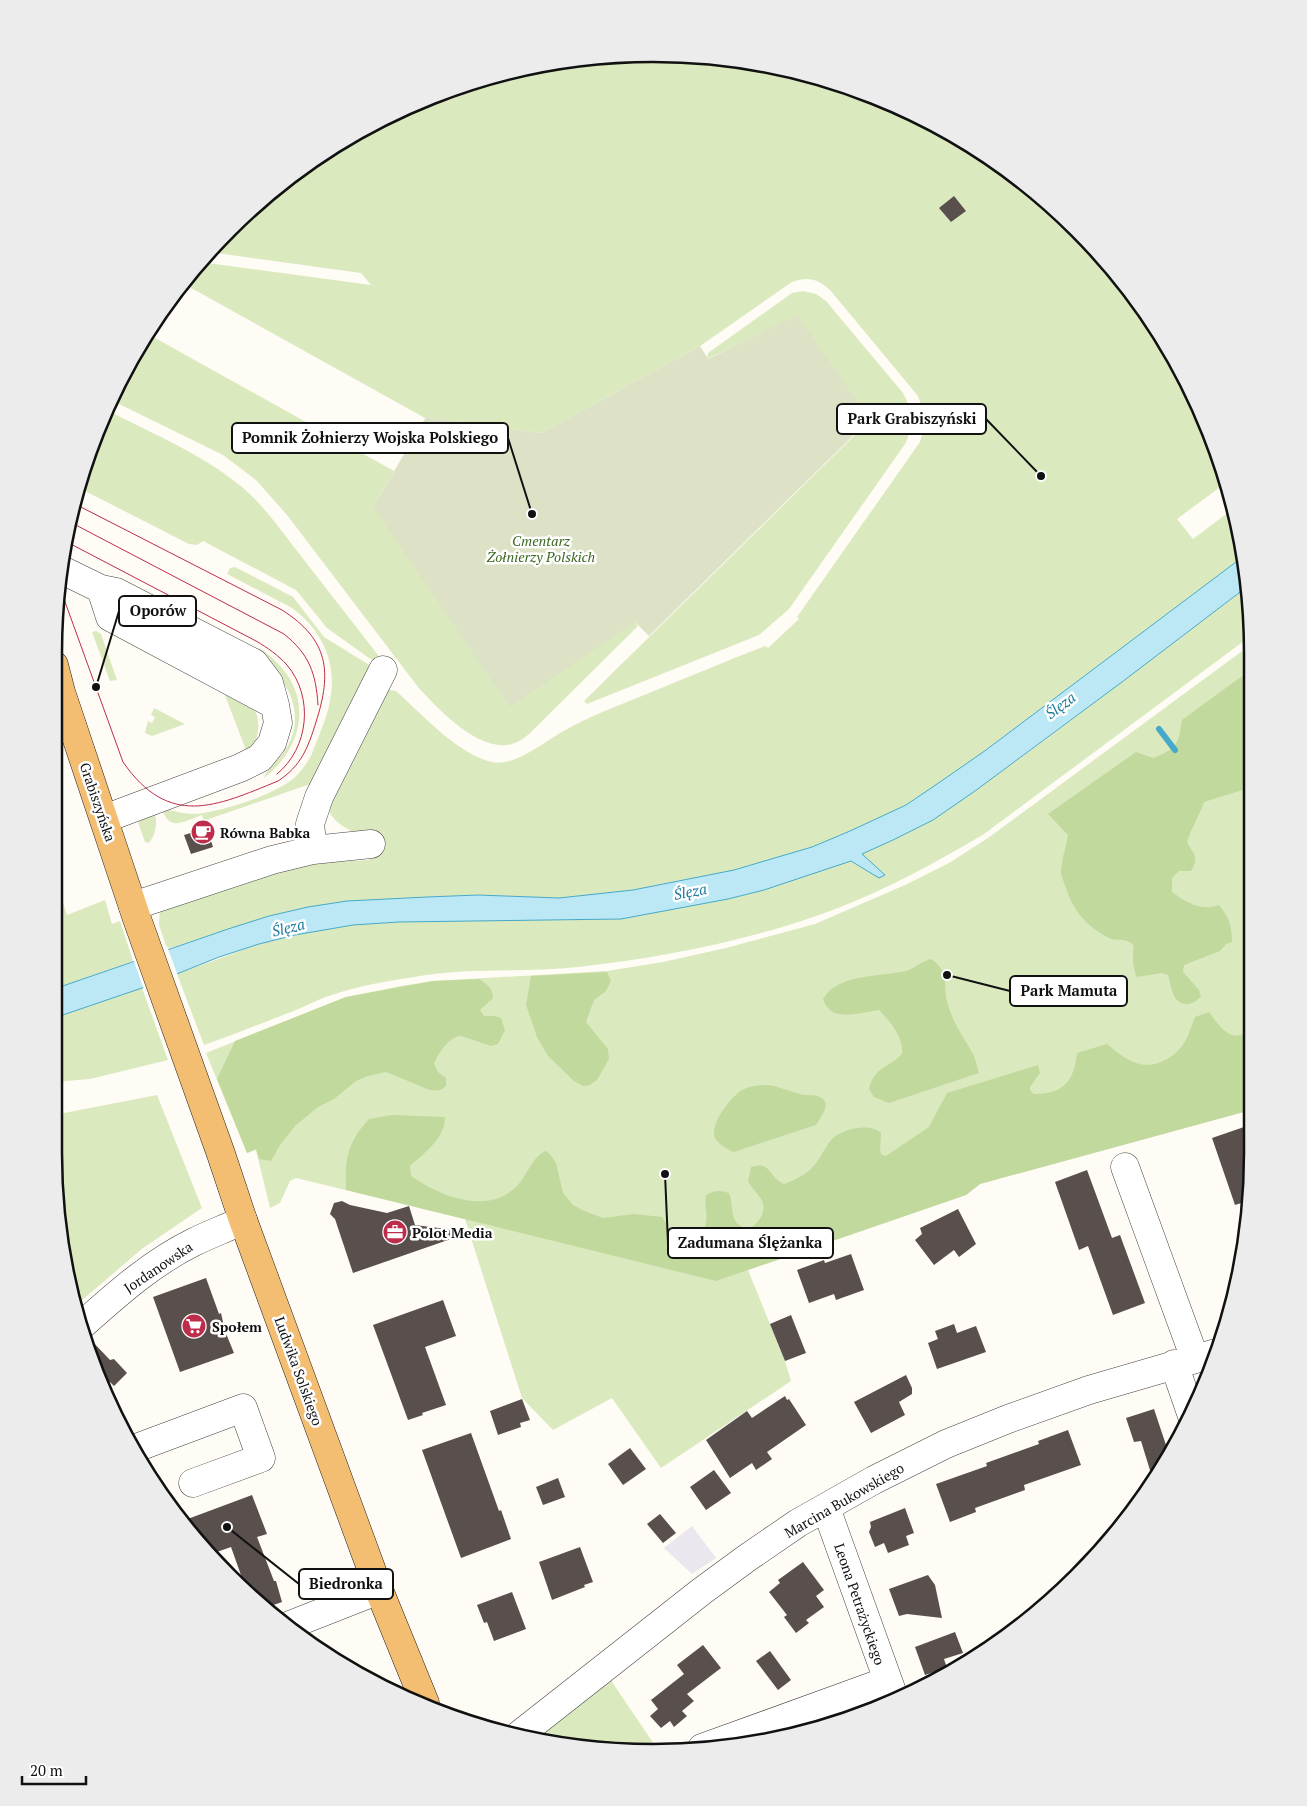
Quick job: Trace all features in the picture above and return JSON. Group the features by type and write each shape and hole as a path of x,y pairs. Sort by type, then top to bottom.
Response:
{"main road":[{"name":"Grabiszyńska","path":"62,691 132,906 179,1037"},
{"name":"Ludwika Solskiego","path":"179,1037 243,1220 379,1590 423,1697"}],"street":[{"path":"68,573 101,589 116,592 254,663 269,683 278,723 272,743 260,758 240,768 104,819"},
{"path":"313,850 310,824 319,797 383,670"},
{"path":"132,906 272,860 313,850 371,844"},
{"path":"1125,1167 1195,1359 1193,1394"},
{"name":"Jordanowska","path":"87,1320 126,1286 147,1271 192,1243 243,1220"},
{"name":"Marcina Bukowskiego","path":"526,1729 702,1591 798,1523 874,1480 946,1444 1089,1390 1195,1359"},
{"path":"141,1446 243,1408 261,1458 192,1483"},
{"name":"Leona Petrażyckiego","path":"826,1508 891,1691"},
{"path":"296,1623 379,1590"},
{"path":"740,1737 891,1691"}],"shaded area":[{"path":"692,1526 716,1558 692,1574 664,1548"}],"green space":[{"path":"654,62 731,68 769,74 843,94 880,107 915,123 982,162 1043,209 1098,264 1145,325 1165,358 1184,392 1200,427 1213,464 1220,487 1177,519 1193,539 1227,513 1237,561 986,750 906,805 812,847 734,870 633,890 559,898 478,895 347,901 308,907 269,916 167,949 159,925 160,905 276,865 369,860 373,840 340,824 330,814 327,807 385,689 396,691 441,732 466,751 479,758 500,763 527,754 560,733 604,711 765,646 768,648 799,619 797,617 920,442 923,419 922,407 918,396 830,290 817,281 808,279 792,282 700,346 541,433 425,418 190,287 210,263 371,285 361,273 219,253 264,209 325,162 358,142 392,123 427,107 501,83 538,74 576,68"},
{"path":"803,291 816,294 826,301 903,393 909,406 911,418 910,431 905,444 789,609 759,635 587,704 584,701 870,420 797,316 707,359 708,353 792,293"},
{"name":"Cmentarz Żołnierzy Polskich","path":"797,315 870,419 649,636 635,622 510,707 373,507 426,417 541,433 700,346 708,359"},
{"path":"154,338 394,471 373,507 635,622 638,626 529,734 512,744 499,745 486,742 460,727 418,687 287,515 256,480 223,455 118,403"},
{"path":"113,414 194,454 242,487 276,523 378,655 377,659 369,658 327,628 296,590 203,541 197,545 189,544 86,491"},
{"path":"235,567 293,597 324,637 371,666 313,783 206,820 203,819 202,815 183,822 173,823 165,816 162,808 192,814 207,813 247,802 274,791 294,778 311,756 328,710 332,681 331,669 324,646 318,635 311,625 292,608 227,574 230,568"},
{"path":"1241,592 1244,641 984,834 912,874 838,908 743,938 676,953 557,969 434,974 366,985 327,996 296,1010 204,1045 177,974 259,944 295,935 353,925 728,899 764,890 851,861 879,878 884,875 862,854 913,829 961,799 1054,733"},
{"path":"96,631 101,634 117,680 110,681 92,632"},
{"path":"259,648 276,662 289,677 297,694 299,712 297,729 291,746 280,763 264,778 287,747 294,729 295,719 292,699 283,682 255,658"},
{"path":"1244,650 1244,1112 980,1184 966,1195 748,1270 785,1361 791,1381 661,1468 612,1398 553,1430 522,1398 465,1219 296,1178 290,1181 280,1203 270,1208 256,1150 247,1153 206,1053 346,997 433,981 607,971 663,962 726,948 815,924 905,885 949,863 988,838"},
{"path":"1244,675 1244,790 1204,802 1187,842 1195,855 1194,866 1191,871 1179,871 1172,878 1172,892 1183,899 1200,907 1219,905 1229,922 1231,931 1232,942 1226,944 1220,951 1184,965 1183,972 1199,990 1201,996 1189,1004 1179,1002 1176,999 1168,975 1162,973 1137,977 1133,962 1134,946 1128,941 1114,940 1099,933 1081,917 1072,903 1061,873 1068,835 1048,814 1136,752 1153,758 1168,751 1178,740 1182,720"},
{"path":"233,692 250,704 257,715 257,736 247,753 225,695"},
{"path":"154,708 185,724 152,736 145,733 148,721 152,723 155,717 151,715"},
{"path":"154,811 156,828 149,843 145,842 138,822"},
{"path":"62,900 67,915 105,900 112,924 120,921 133,961 62,986"},
{"path":"931,959 944,974 946,998 950,1012 973,1054 979,1073 889,1103 874,1097 869,1089 874,1076 902,1054 899,1036 888,1019 879,1010 847,1015 839,1014 832,1012 823,999 839,984 849,980 906,971"},
{"path":"607,972 611,981 606,991 594,1000 586,1022 608,1049 609,1059 597,1080 590,1085 583,1086 574,1081 548,1056 537,1037 526,1005 531,976"},
{"path":"480,979 491,989 493,998 480,1010 484,1016 501,1018 505,1030 498,1044 491,1046 461,1036 449,1042 441,1050 434,1064 438,1072 446,1078 446,1086 444,1088 430,1090 386,1072 368,1076 356,1081 334,1099 318,1107 295,1126 280,1145 271,1161 259,1159 256,1149 247,1153 217,1079 235,1041 346,997 433,981"},
{"path":"142,988 168,1060 90,1079 62,1081 62,1015"},
{"path":"1209,1012 1227,1032 1238,1036 1244,1034 1244,1112 980,1184 966,1195 716,1281 346,1190 346,1169 349,1152 356,1136 369,1119 392,1115 445,1117 442,1132 438,1139 410,1166 411,1176 436,1190 464,1200 492,1200 505,1195 517,1186 536,1158 545,1151 550,1154 556,1163 563,1193 573,1205 603,1218 634,1214 662,1217 676,1238 683,1243 692,1242 699,1237 705,1228 706,1195 715,1191 729,1193 733,1215 737,1223 742,1227 749,1229 756,1223 763,1212 763,1203 748,1182 751,1167 758,1165 766,1168 784,1184 798,1178 811,1169 831,1140 836,1136 848,1130 863,1127 881,1133 880,1151 882,1155 886,1156 929,1127 947,1093 1038,1065 1040,1073 1030,1087 1030,1090 1034,1094 1053,1092 1066,1084 1070,1078 1076,1063 1077,1053 1107,1044 1135,1063 1150,1065 1158,1063 1177,1052 1182,1046 1195,1017"},
{"path":"769,1085 802,1095 818,1096 824,1100 826,1107 816,1125 734,1152 721,1145 715,1138 715,1126 722,1111 732,1098 742,1090 755,1086"},
{"path":"157,1095 202,1208 143,1248 82,1300 68,1230 64,1191 62,1113"},
{"path":"610,1679 654,1744 615,1742 542,1733"}],"water":[{"name":"Ślęza","path":"1237,561 1241,592 975,791 933,820 862,854 885,875 879,878 851,861 764,890 728,899 621,919 399,922 353,925 295,935 259,944 219,957 142,988 62,1015 62,986 228,929 269,916 308,907 347,901 478,895 559,898 633,890 734,870 812,847 906,805 986,750"}],"pier":[{"path":"167,946 178,976 144,990 133,959"}],"building":[{"path":"954,196 966,211 951,222 939,208"},
{"path":"207,828 213,847 191,854 184,835"},
{"path":"1244,1127 1242,1203 1235,1205 1212,1138"},
{"path":"1087,1170 1112,1238 1120,1235 1145,1303 1113,1315 1088,1246 1079,1250 1055,1182"},
{"path":"342,1201 350,1205 387,1213 409,1206 415,1225 471,1232 353,1273 335,1219 330,1214 334,1203"},
{"path":"958,1209 976,1244 959,1257 954,1250 934,1265 915,1240 922,1234 920,1228"},
{"path":"851,1254 864,1290 836,1300 834,1294 809,1303 797,1270 824,1260 825,1263"},
{"name":"Społem","path":"206,1278 219,1314 221,1313 225,1331 234,1353 180,1372 153,1297"},
{"path":"443,1300 456,1336 425,1347 446,1405 408,1420 373,1325"},
{"path":"791,1315 806,1353 785,1361 770,1324"},
{"path":"954,1324 957,1333 976,1326 986,1352 937,1369 928,1343 938,1339 935,1331"},
{"path":"95,1344 110,1360 114,1359 127,1373 114,1386 109,1383 107,1379"},
{"path":"906,1375 912,1388 912,1394 899,1402 905,1415 871,1433 854,1402"},
{"path":"785,1396 806,1425 767,1452 772,1459 756,1470 752,1463 730,1478 706,1440 747,1411 752,1418"},
{"path":"522,1399 530,1420 520,1423 521,1427 498,1435 490,1411"},
{"path":"1154,1409 1166,1446 1151,1472 1141,1441 1134,1442 1126,1418"},
{"path":"1068,1430 1081,1465 1024,1485 1025,1490 975,1508 976,1512 950,1522 936,1484 987,1466 986,1463 1039,1444 1038,1441"},
{"path":"471,1433 511,1539 461,1558 422,1450"},
{"path":"630,1448 646,1469 623,1485 608,1464"},
{"path":"714,1470 731,1493 706,1510 690,1487"},
{"path":"558,1478 565,1497 543,1505 536,1487"},
{"path":"252,1495 267,1534 257,1537 274,1581 276,1581 282,1602 274,1605 264,1597 241,1575 231,1547 218,1552 190,1518"},
{"path":"905,1508 914,1533 906,1536 909,1545 888,1553 884,1543 875,1547 869,1532 870,1522"},
{"path":"660,1514 676,1533 663,1543 647,1524"},
{"path":"580,1547 593,1582 552,1600 539,1562"},
{"path":"803,1562 824,1590 816,1596 824,1607 806,1620 809,1623 796,1633 784,1617 787,1615 769,1592 780,1583 778,1580"},
{"path":"928,1575 935,1585 942,1618 907,1614 899,1616 889,1589"},
{"path":"512,1592 526,1629 494,1641 487,1622 484,1623 477,1605"},
{"path":"955,1632 963,1653 944,1659 946,1666 925,1675 915,1647"},
{"path":"703,1645 721,1668 687,1694 694,1701 682,1711 687,1716 674,1727 670,1721 661,1728 650,1716 658,1709 651,1700 684,1674 677,1665"},
{"path":"770,1651 791,1680 778,1690 756,1661"}],"waterway":[{"path":"1159,729 1175,750"}],"tram line":[{"path":"65,603 123,762 140,783 158,796 176,804 194,806 213,804 278,781 293,769 303,756 321,704 325,672 323,658 318,645 309,633 298,621 282,610 81,507"},
{"path":"77,526 284,634 300,649 310,665 318,705"},
{"path":"73,545 256,641 273,652 287,665 296,678 301,692 304,722 296,751 277,774"}],"place":[{"name":"Park Grabiszyński","path":"1041,476"},
{"name":"Pomnik Żołnierzy Wojska Polskiego","path":"532,514"},
{"name":"Oporów","path":"96,687"},
{"name":"Równa Babka","path":"203,832"},
{"name":"Park Mamuta","path":"947,975"},
{"name":"Zadumana Ślężanka","path":"665,1174"},
{"name":"Polot Media","path":"395,1232"},
{"name":"Społem","path":"194,1326"},
{"name":"Biedronka","path":"227,1527"}]}
